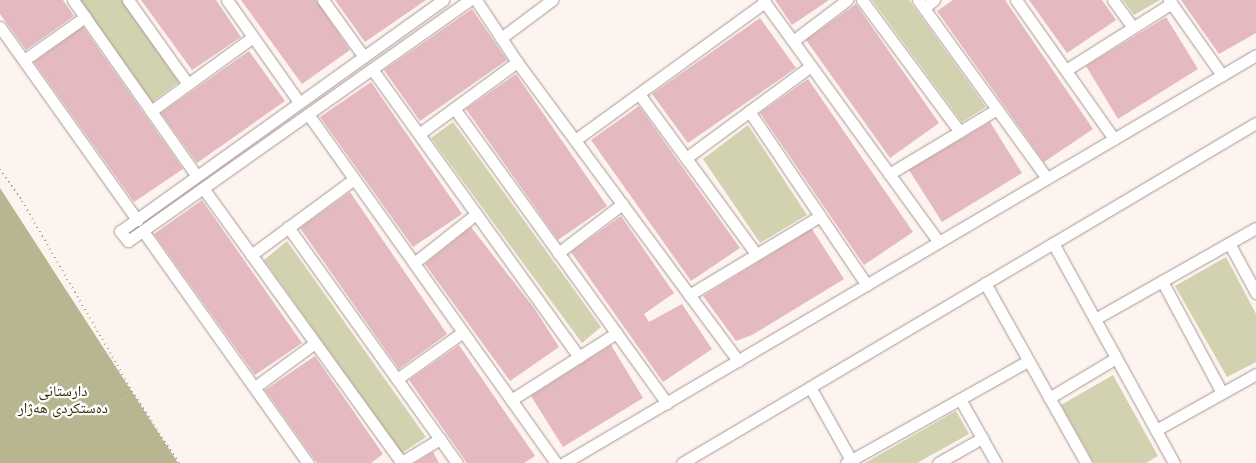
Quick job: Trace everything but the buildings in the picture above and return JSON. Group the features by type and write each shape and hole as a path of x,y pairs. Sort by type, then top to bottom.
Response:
{"street":[{"path":"73,0 196,175"},
{"path":"128,0 188,84"},
{"path":"227,0 299,102"},
{"path":"323,0 364,57"},
{"path":"443,0 120,231 128,241 470,0"},
{"path":"476,0 517,62 738,361"},
{"path":"501,38 552,0"},
{"path":"793,41 847,0"},
{"path":"862,0 960,132"},
{"path":"934,0 921,4 1047,178"},
{"path":"1016,0 1114,139"},
{"path":"1113,0 1133,28"},
{"path":"575,140 764,1 939,242"},
{"path":"1066,70 1171,2 1222,75"},
{"path":"24,60 85,18"},
{"path":"0,27 137,220"},
{"path":"151,111 253,37"},
{"path":"564,463 1256,55"},
{"path":"419,134 517,62"},
{"path":"686,158 811,66"},
{"path":"372,69 579,357"},
{"path":"330,80 339,92"},
{"path":"639,94 756,254"},
{"path":"454,108 667,403"},
{"path":"889,174 997,110"},
{"path":"749,111 867,284"},
{"path":"308,114 556,463"},
{"path":"682,463 1053,243 1254,128"},
{"path":"251,255 354,178"},
{"path":"203,188 401,463 440,439"},
{"path":"558,253 622,204"},
{"path":"414,263 476,214"},
{"path":"689,295 820,216"},
{"path":"288,227 457,463"},
{"path":"1095,319 1256,228"},
{"path":"143,231 308,463"},
{"path":"1053,243 1172,462"},
{"path":"1229,243 1256,293"},
{"path":"1162,281 1222,393"},
{"path":"985,283 1086,463"},
{"path":"397,379 463,332"},
{"path":"511,400 616,333"},
{"path":"255,388 315,343"},
{"path":"1049,398 1116,358"},
{"path":"810,387 849,462 1028,361"},
{"path":"1156,430 1256,374"},
{"path":"960,399 996,463"},
{"path":"938,463 982,438"}],"path":[{"path":"0,169 22,201 132,391 179,463"},
{"path":"49,419 88,408 132,391"}],"green space":[{"path":"80,0 122,0 179,82 152,102"},
{"path":"872,0 909,0 986,107 962,122"},
{"path":"1123,0 1160,0 1134,15"},
{"path":"453,122 601,327 582,343 431,138"},
{"path":"748,125 807,215 760,243 703,159"},
{"name":"دارستانی دەستکردی هەژار","path":"0,188 178,463 0,463"},
{"path":"287,241 426,437 402,453 264,260"},
{"path":"1226,257 1256,314 1256,362 1227,377 1175,286"},
{"path":"1113,375 1158,456 1146,463 1094,463 1061,405"},
{"path":"956,411 969,434 917,463 865,463"}]}
